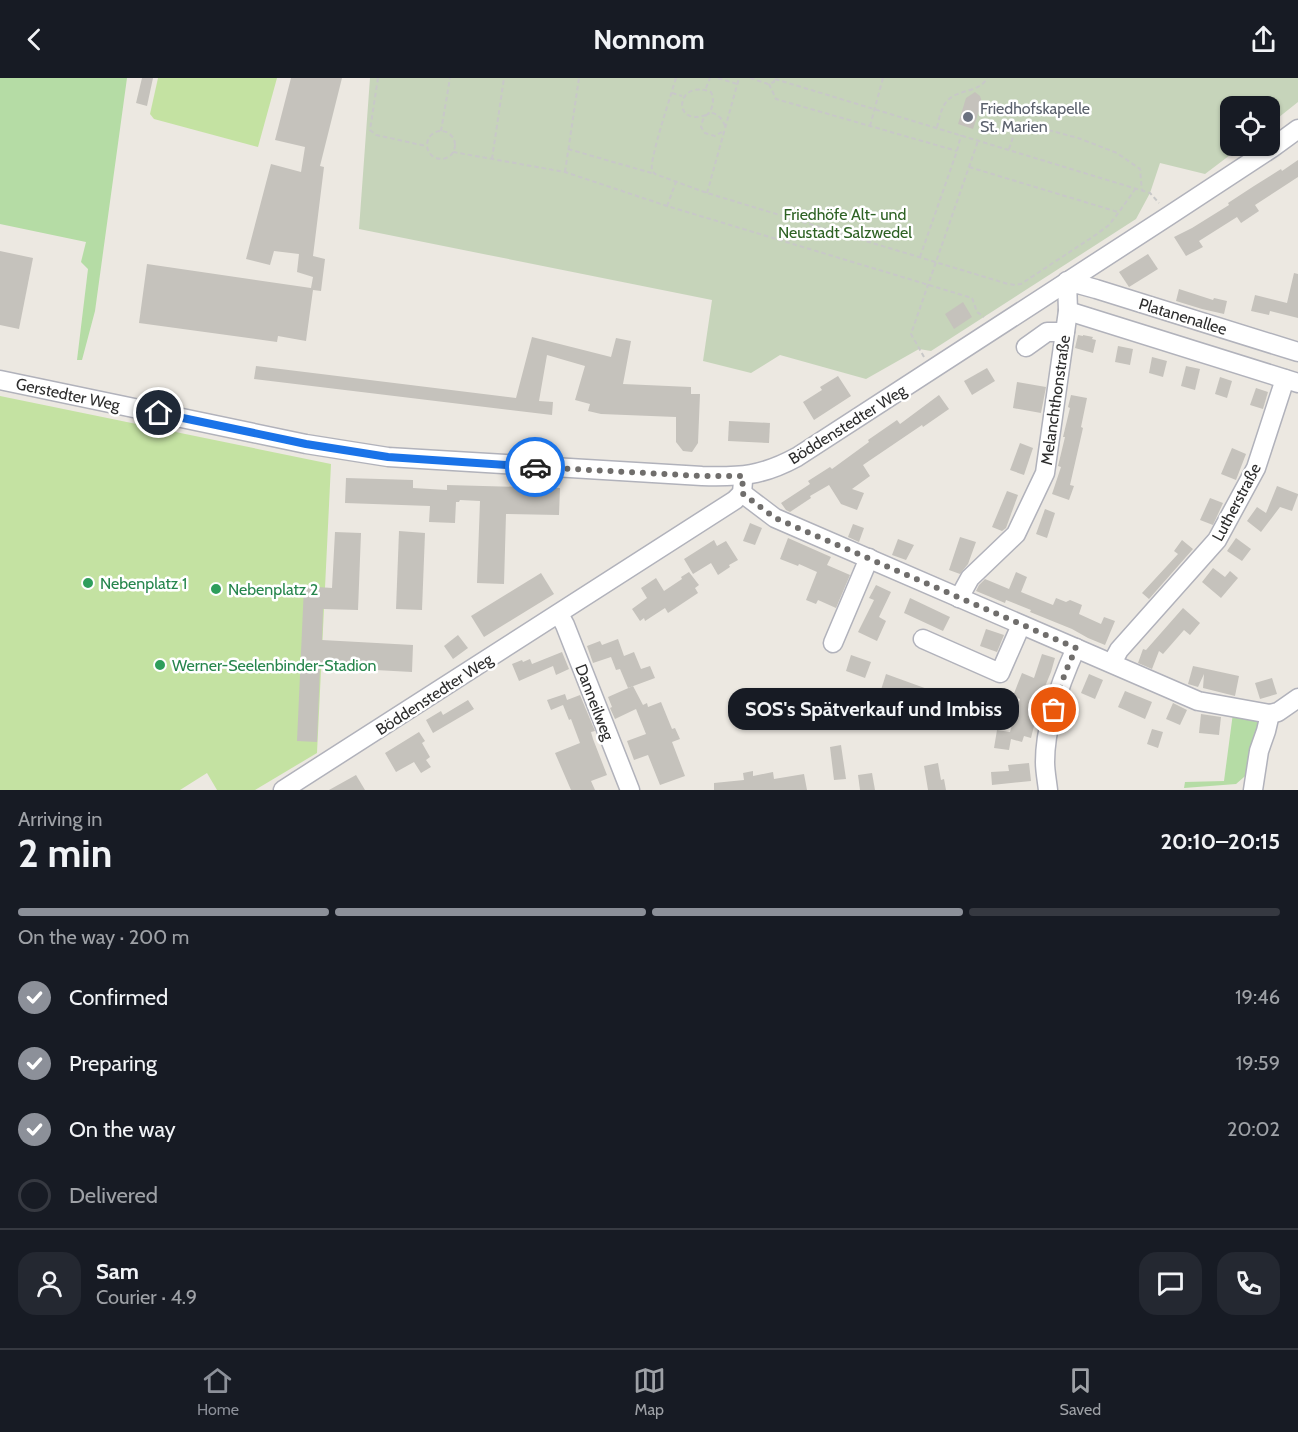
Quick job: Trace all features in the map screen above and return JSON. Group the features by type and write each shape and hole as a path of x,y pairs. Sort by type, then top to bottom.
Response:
{"street":[{"name":"Böddenstedter Weg","path":"283,790 718,512 735,500 742,484 797,457 1298,129"},
{"name":"Melanchthonstraße","path":"959,598 970,578 1016,534 1042,481 1048,455 1068,311 1067,281"},
{"name":"Platanenallee","path":"1067,281 1298,352"},
{"name":"Platanenallee","path":"1068,311 1292,381"},
{"path":"1026,347 1047,332 1065,332"},
{"name":"Gerstedter Weg","path":"0,380 296,442 388,457 656,473 742,484"},
{"name":"Lutherstraße","path":"1112,663 1119,650 1217,540 1256,468 1292,381"},
{"path":"742,484 775,518 1198,701 1270,714 1278,712 1298,698"},
{"path":"833,642 869,558"},
{"name":"Danneilweg","path":"559,614 630,790"},
{"path":"922,639 1000,673 1021,625"},
{"path":"1048,790 1045,763 1050,727 1062,679 1076,648"},
{"path":"1253,790 1259,752 1270,714"}],"path":[{"path":"378,78 370,130 376,135 426,146"},
{"path":"441,131 450,78"},
{"path":"492,159 504,78"},
{"path":"565,172 579,78"},
{"path":"655,174 652,165 658,137 676,78"},
{"path":"706,88 710,78"},
{"path":"718,78 737,84"},
{"path":"706,193 739,78"},
{"path":"750,78 770,84"},
{"path":"870,126 884,78"},
{"path":"937,127 946,101 983,84 987,78"},
{"path":"770,84 775,79 1150,193"},
{"path":"770,84 776,99 957,151"},
{"path":"706,88 698,86 690,88 682,96 682,104 688,113 695,116 702,117 707,114 718,116 723,120 725,126 719,135 712,136 705,133 701,127 702,121 707,114 712,106 712,94 706,88"},
{"path":"672,93 682,96"},
{"path":"1009,149 1018,123 1078,138 1117,153 1140,169 1142,191"},
{"path":"441,131 453,138 455,147 447,158 438,159 430,155 426,146 432,133 441,131"},
{"path":"920,258 961,135"},
{"path":"926,360 911,334 978,140"},
{"path":"568,149 655,174 706,193 935,263 1015,285 1021,284 1109,225 1136,188"},
{"path":"453,152 565,172 668,206 972,298 977,312 988,321"},
{"path":"969,167 1119,212"},
{"path":"668,206 676,182"}],"green space":[{"path":"0,78 127,78 95,311 82,360 77,360 88,269 81,262 86,242 0,224"},
{"path":"158,78 277,78 258,147 154,119 150,114"},
{"name":"Friedhöfe Alt- und Neustadt Salzwedel","path":"370,78 1298,78 1298,102 1280,116 1280,96 1220,96 1220,156 1229,156 1205,174 1160,163 1150,193 1136,219 931,351 919,349 866,379 780,355 751,373 703,361 712,300 359,229"},
{"name":"Werner-Seelenbinder-Stadion","path":"0,396 331,464 317,753 255,790 217,790 207,773 180,790 0,790"},
{"path":"1233,713 1254,716 1262,724 1251,771 1236,784 1184,788 1185,782 1224,781"}],"building":[{"path":"142,78 153,78 147,106 136,103"},
{"path":"291,78 342,78 320,166 324,167 313,256 325,259 321,291 313,290 306,341 278,336 277,342 139,323 147,264 311,288 313,277 297,272 299,254 274,251 270,265 246,259 271,164 301,172 305,147 275,140"},
{"name":"Friedhofskapelle St. Marien","path":"975,92 980,96 982,102 973,129 958,124 966,98"},
{"path":"1298,160 1298,177 1255,205 1259,211 1241,223 1237,217 1199,241 1203,247 1186,256 1174,237 1192,228 1254,186"},
{"path":"0,251 33,258 19,329 0,325"},
{"path":"1148,254 1158,269 1129,287 1119,272"},
{"path":"1294,273 1298,274 1298,318 1270,311 1269,315 1251,311 1255,295 1287,303"},
{"path":"1179,289 1213,300 1214,298 1227,301 1224,314 1176,301"},
{"path":"963,302 972,317 954,329 945,314"},
{"path":"1078,335 1093,337 1092,339 1096,340 1093,353 1075,348"},
{"path":"532,337 611,357 616,338 631,341 623,384 691,387 691,394 700,394 698,443 692,452 683,451 676,442 676,417 601,414 588,411 590,404 575,400 585,366 547,355 539,401 553,402 552,415 254,379 256,366 516,398"},
{"path":"1118,346 1133,349 1130,365 1115,362"},
{"path":"1152,357 1167,361 1163,377 1149,373"},
{"path":"1186,366 1200,369 1195,390 1181,386"},
{"path":"987,368 995,381 972,395 964,381"},
{"path":"838,376 851,396 814,420 803,402 822,390 820,387"},
{"path":"1220,377 1232,381 1227,398 1215,394"},
{"path":"1017,382 1046,387 1041,413 1013,408"},
{"path":"1256,388 1268,392 1263,409 1250,405"},
{"path":"939,395 949,409 863,465 870,476 852,489 864,493 857,510 841,504 829,485 790,512 786,510 781,503 810,484 808,481 830,467 832,469 869,442 868,440 897,420 900,424"},
{"path":"1071,395 1087,398 1081,427 1083,428 1070,485 1074,486 1069,500 1052,494 1061,467 1058,466"},
{"path":"729,421 770,423 769,443 728,441"},
{"path":"1020,443 1033,448 1024,475 1010,470"},
{"path":"1232,448 1246,454 1236,480 1221,474"},
{"path":"346,478 413,480 413,488 447,490 447,485 560,488 559,515 506,514 504,584 477,583 480,501 460,500 456,502 455,523 429,522 430,506 345,503"},
{"path":"1277,486 1298,495 1292,511 1280,507 1261,532 1247,521 1257,507 1266,513"},
{"path":"1007,491 1018,495 1006,528 1002,531 992,527"},
{"path":"1210,498 1223,503 1213,525 1200,520"},
{"path":"1045,509 1055,513 1047,538 1036,534"},
{"path":"750,523 762,528 755,545 743,541"},
{"path":"853,524 864,528 859,542 848,537"},
{"path":"399,531 425,533 422,610 396,609"},
{"path":"335,532 361,533 358,610 323,609 322,640 413,645 412,672 320,667 317,742 297,741 304,586 332,588"},
{"path":"960,537 976,542 968,564 960,574 949,570"},
{"path":"788,538 831,557 827,565 850,575 836,608 818,600 816,604 806,600 817,572 780,559"},
{"path":"1236,538 1251,549 1242,561 1227,551"},
{"path":"898,539 914,545 906,560 892,555"},
{"path":"714,540 717,546 726,541 738,560 718,575 711,563 693,574 684,559"},
{"path":"1182,540 1193,549 1149,599 1142,593 1178,554 1174,551"},
{"path":"1213,568 1225,577 1230,571 1238,578 1221,598 1202,582"},
{"path":"689,572 699,585 695,588 698,593 668,613 665,608 645,621 644,618 640,621 632,609 647,598 641,588 656,578 664,591"},
{"path":"1016,572 1027,577 1021,592 1053,605 1056,598 1066,602 1070,600 1082,605 1079,614 1101,624 1104,617 1115,621 1105,645 1030,612 1031,610 1006,600 1005,603 976,591 985,579 1009,589"},
{"path":"541,573 554,594 484,637 471,616"},
{"path":"876,585 891,592 879,617 886,621 877,641 858,632 874,600 869,598"},
{"path":"910,598 950,617 943,631 904,613"},
{"path":"1183,608 1200,623 1190,635 1184,630 1163,654 1159,651 1152,669 1138,663 1143,649 1146,650"},
{"path":"986,629 1004,635 997,652 980,646"},
{"path":"458,635 468,648 453,659 444,646"},
{"path":"618,639 624,656 634,652 641,669 650,666 655,678 628,688 620,669 616,670 611,657 593,663 587,646 600,641 602,645"},
{"path":"562,652 569,669 556,675 553,666 519,681 512,664 530,659 532,664"},
{"path":"1042,654 1055,658 1031,720 1035,722 1031,738 1024,736 1022,742 1011,739 1009,750 994,748 997,730 1010,732 1020,699 1013,696 1022,673 1034,678"},
{"path":"851,655 871,662 865,678 846,671"},
{"path":"1193,666 1239,676 1235,696 1203,688 1204,674 1198,687 1188,684"},
{"path":"886,674 977,707 971,724 880,693"},
{"path":"1089,674 1103,680 1095,699 1081,693"},
{"path":"1272,678 1277,694 1260,699 1255,683"},
{"path":"633,686 643,705 647,703 648,707 661,702 672,729 675,728 680,739 672,742 685,776 660,785 648,755 634,760 627,741 646,734 636,709 615,719 608,697"},
{"path":"1125,691 1152,702 1145,719 1118,707"},
{"path":"565,694 567,700 580,695 595,731 591,732 607,775 591,781 595,790 571,790 555,753 580,743 563,705 551,710 547,700"},
{"path":"468,700 474,709 433,733 426,720 441,711 443,715"},
{"path":"1173,703 1187,710 1180,725 1166,719"},
{"path":"1201,714 1221,717 1219,735 1199,733"},
{"path":"1152,729 1163,732 1158,748 1147,744"},
{"path":"419,732 425,741 422,743 430,757 426,760 431,767 421,773 414,762 396,772 385,753"},
{"path":"841,745 846,779 834,780 830,747"},
{"path":"938,763 941,780 944,779 946,790 928,790 924,766"},
{"path":"1029,763 1031,781 992,785 991,772 1009,771 1008,765"},
{"path":"753,771 753,776 773,772 774,779 804,774 807,790 714,790 714,783 744,780 743,773"},
{"path":"872,773 875,790 860,790 858,775"},
{"path":"356,775 365,790 329,790"}],"way so far":[{"path":"535,467 743,476 742,493 775,518 1076,648 1065,673 1054,710"}],"place":[{"name":"Friedhofskapelle St. Marien","path":"968,117"},
{"name":"Nebenplatz 1","path":"88,583"},
{"name":"Nebenplatz 2","path":"216,589"},
{"name":"Werner-Seelenbinder-Stadion","path":"160,665"},
{"name":"SOS's Spätverkauf und Imbiss","path":"1054,710"}],"route":[{"path":"159,413 306,444 388,457 535,467"}]}
